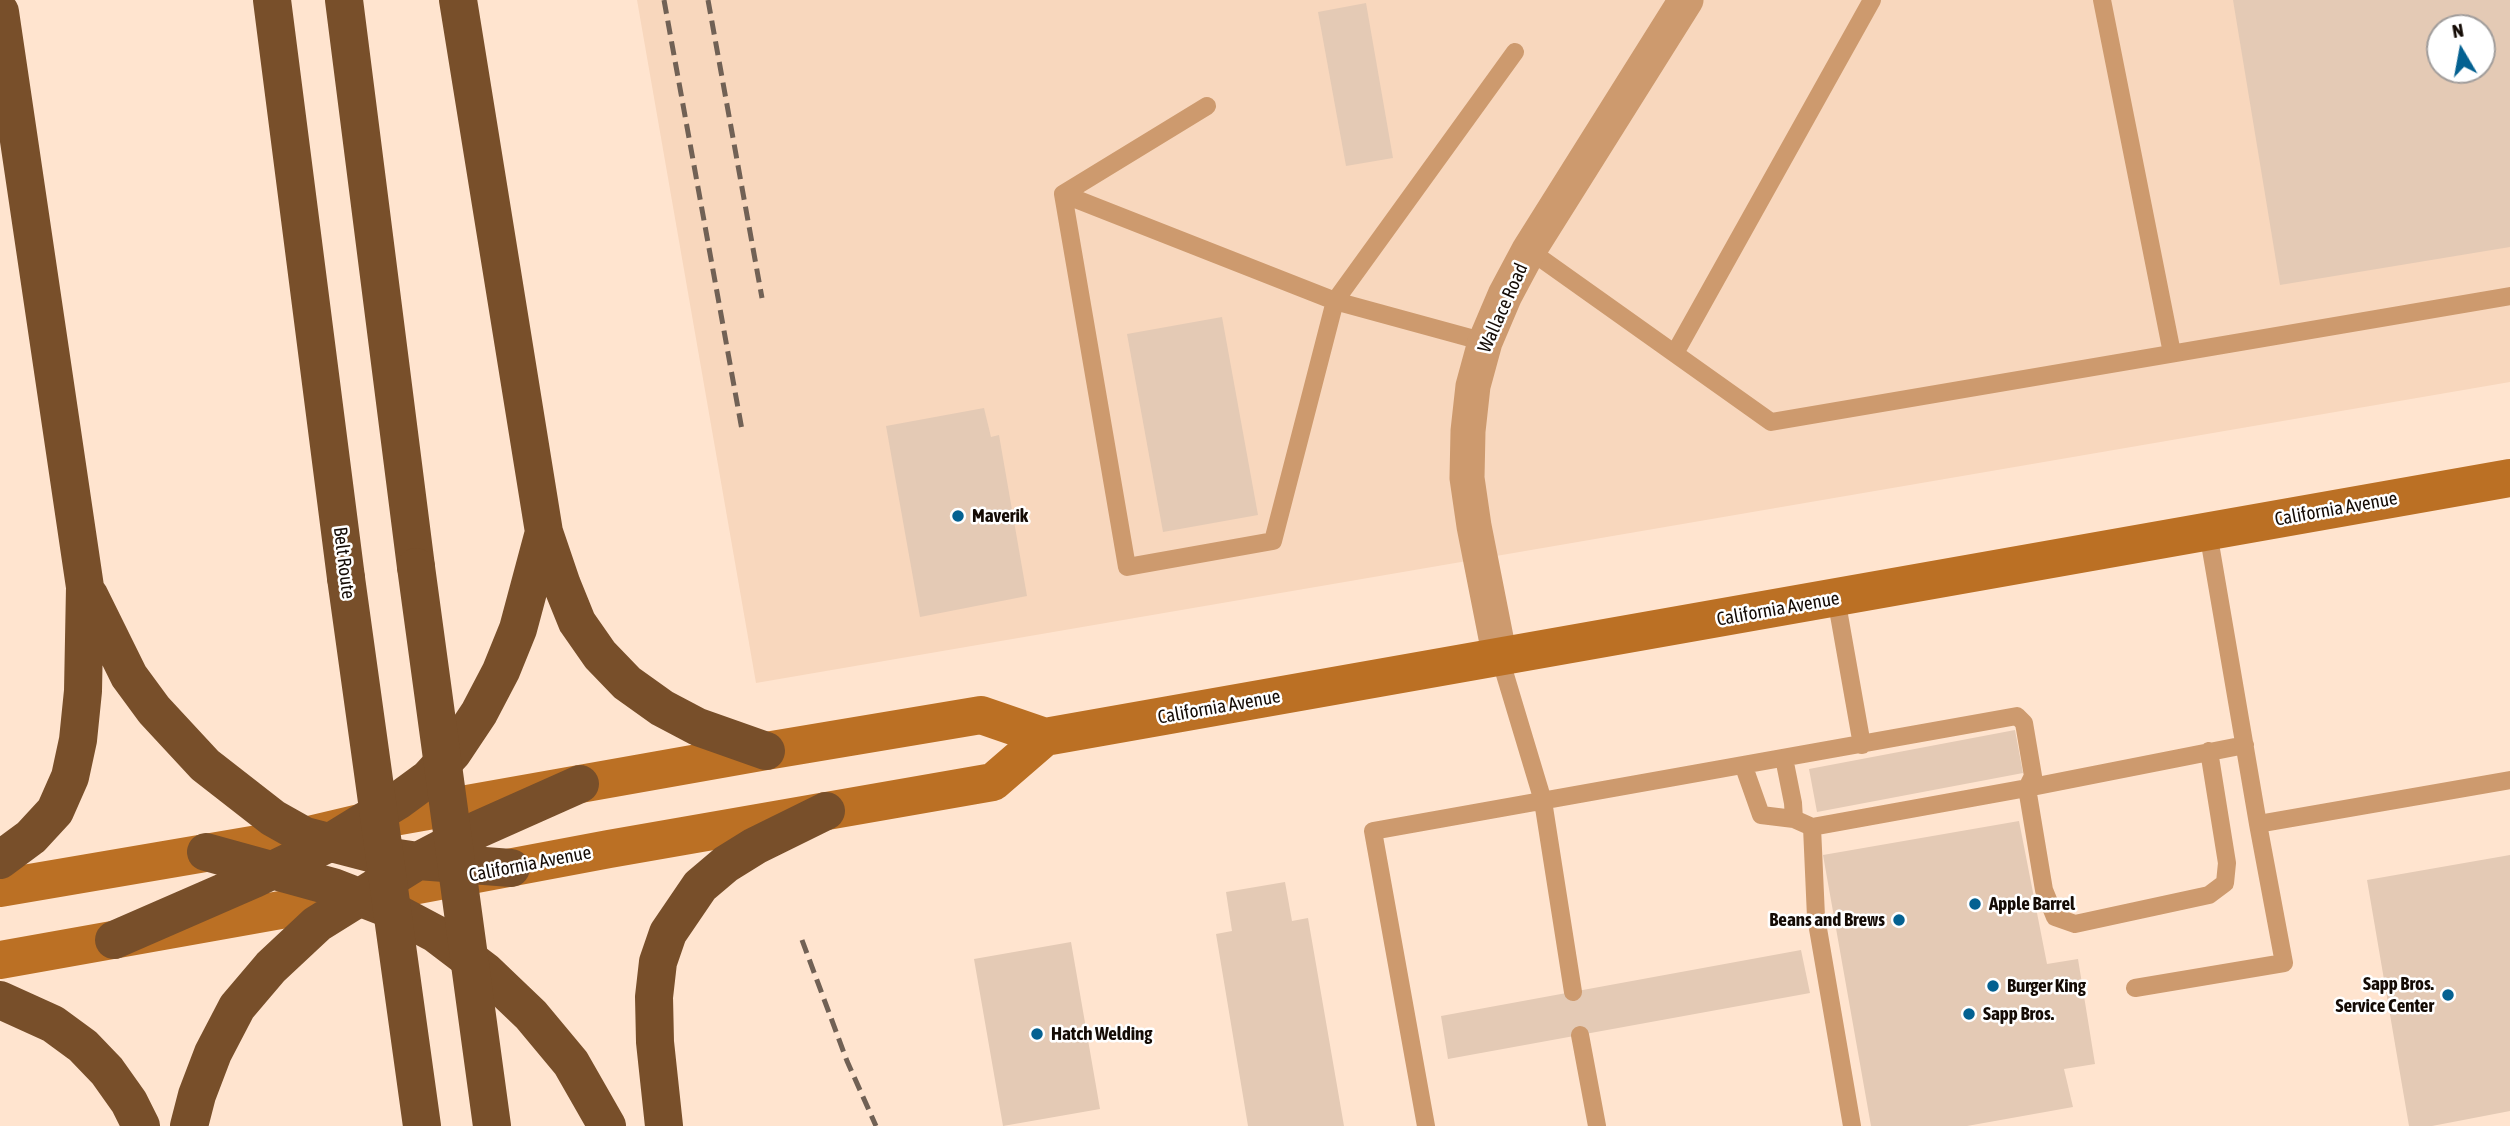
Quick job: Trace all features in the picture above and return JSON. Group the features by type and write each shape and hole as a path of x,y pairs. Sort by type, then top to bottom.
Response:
{"highway":[{"name":"Belt Route","path":"272,0 346,578 422,1126"},
{"path":"344,0 416,566 492,1126"},
{"path":"458,0 544,532 577,622 600,655 627,683 662,708 698,727 766,751"},
{"path":"0,12 85,586 83,691 78,740 70,777 55,811 31,837 0,860"},
{"path":"114,940 274,870 331,834 399,800 429,778 453,752 479,713 501,671 518,629 544,532"},
{"path":"85,586 129,676 175,734 205,765 273,818 331,834 369,853 418,861 511,868"},
{"path":"189,1126 197,1095 237,1007 271,967 317,924 418,861 479,829 580,784"},
{"path":"664,1126 655,1042 654,997 658,962 668,933 700,886 726,864 754,846 826,811"},
{"path":"206,852 359,897 387,908 436,934 509,993 531,1015 571,1063 607,1126"},
{"path":"0,999 52,1024 83,1046 107,1070 129,1102 141,1126"}],"main road":[{"name":"California Avenue","path":"0,888 206,852 331,834 580,784 981,715 1045,737 2510,478"},
{"name":"California Avenue","path":"0,960 993,782 1045,737"}],"street":[{"name":"Wallace Road","path":"1500,658 1467,478 1473,386 1485,342 1505,295 1529,250 1686,0"}],"lane":[{"path":"1675,353 1872,0"},
{"path":"2102,0 2172,353"},
{"path":"1063,194 1127,567 1273,541 1335,301 1515,52"},
{"path":"1063,194 1207,106"},
{"path":"1063,194 1335,301 1485,342"},
{"path":"1529,250 1771,422 2510,296"},
{"path":"2135,988 2284,964 2208,532"},
{"path":"1836,598 1862,745"},
{"path":"1500,658 1543,801 1573,992"},
{"path":"1426,1126 1373,831 1784,758 1840,756 1862,745 1899,745 1956,735 2017,716 2024,723 2033,776 2027,788 2044,890 2055,918 2075,924 2208,895 2225,883 2227,863 2208,751"},
{"path":"1744,767 1761,815 1794,819 1812,827 1853,813 1968,791 2027,788 2245,745"},
{"path":"1784,758 1794,819"},
{"path":"2258,824 2510,780"},
{"path":"1812,827 1816,917 1852,1126"},
{"path":"1580,1035 1597,1126"}],"shaded area":[{"path":"637,0 2510,0 2510,382 756,683"}],"building":[{"path":"2233,0 2510,0 2510,247 2280,285"},
{"path":"1366,3 1393,158 1346,166 1318,12"},
{"path":"1222,317 1258,515 1163,532 1127,334"},
{"name":"Maverik","path":"984,408 991,437 999,435 1027,596 920,617 886,426"},
{"path":"2015,730 2023,773 1817,812 1809,769"},
{"name":"Sapp Bros.","path":"2019,821 2047,964 2078,959 2095,1064 2064,1069 2073,1107 1967,1126 1871,1126 1823,855"},
{"name":"Sapp Bros. Service Center","path":"2510,855 2510,1111 2432,1126 2409,1126 2367,880"},
{"path":"1285,882 1292,921 1308,918 1344,1126 1248,1126 1216,934 1232,931 1226,892"},
{"name":"Hatch Welding","path":"1071,942 1100,1109 1003,1126 974,959"},
{"path":"1801,950 1810,993 1448,1059 1441,1016"}],"railway":[{"path":"664,0 742,430"},
{"path":"708,0 762,298"},
{"path":"802,940 847,1061 876,1126"}],"place":[{"name":"Maverik","path":"958,516"},
{"name":"Apple Barrel","path":"1975,904"},
{"name":"Beans and Brews","path":"1899,920"},
{"name":"Burger King","path":"1993,986"},
{"name":"Sapp Bros. Service Center","path":"2448,995"},
{"name":"Sapp Bros.","path":"1969,1014"},
{"name":"Hatch Welding","path":"1037,1034"}]}
